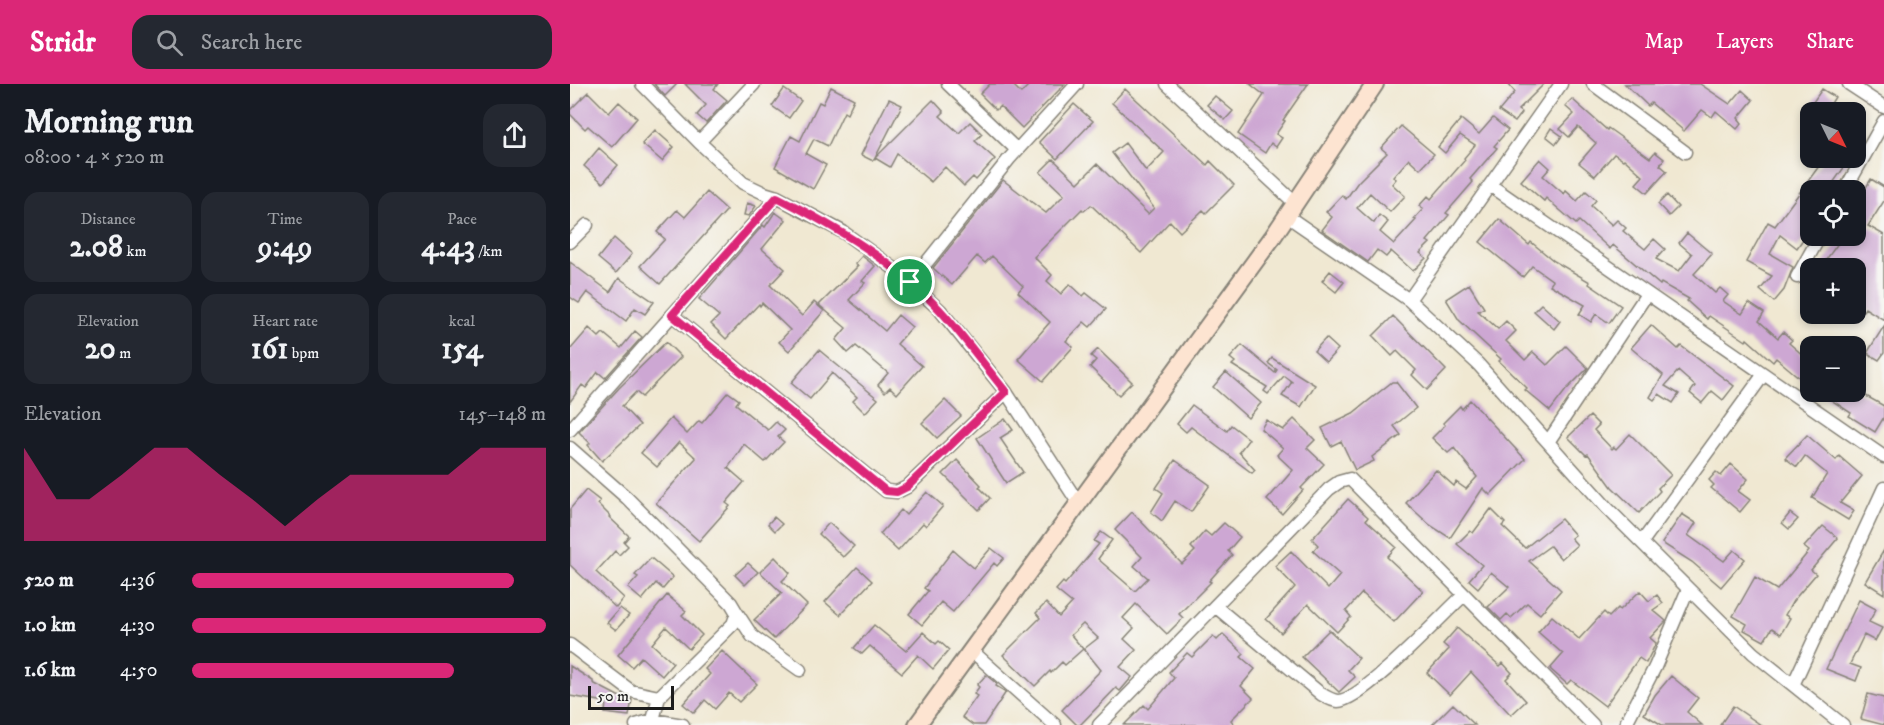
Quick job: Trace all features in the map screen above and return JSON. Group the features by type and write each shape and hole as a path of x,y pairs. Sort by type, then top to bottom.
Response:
{"main road":[{"path":"917,725 1291,210 1375,84"}],"street":[{"path":"642,84 743,183 777,197 843,232 910,282 940,310 1006,392 1079,504"},
{"path":"699,142 754,84"},
{"path":"948,84 1017,150"},
{"path":"910,282 1017,150 1077,84"},
{"path":"1167,84 1291,210 1409,300 1478,364 1607,508 1688,589 1753,653 1843,725"},
{"path":"1409,300 1561,84"},
{"path":"1593,84 1685,152"},
{"path":"1849,84 1884,107"},
{"path":"1851,180 1884,121"},
{"path":"1490,186 1884,457"},
{"path":"570,430 777,197"},
{"path":"570,242 587,225"},
{"path":"1797,277 1814,246"},
{"path":"1548,442 1647,294"},
{"path":"672,315 886,491 897,492 907,487 1006,392"},
{"path":"1642,542 1764,374"},
{"path":"570,448 627,498 731,603 752,636 800,670"},
{"path":"1099,725 1329,489 1350,479 1593,725"},
{"path":"1793,685 1884,488"},
{"path":"1626,725 1655,667 1688,589"},
{"path":"1215,606 1322,694 1337,701 1349,699 1374,680 1464,595"},
{"path":"653,720 659,697 733,624 737,613"},
{"path":"570,645 631,691 659,697"},
{"path":"972,651 1055,725"},
{"path":"636,725 653,720 683,725"}],"building":[{"path":"654,84 677,84 665,96"},
{"path":"685,84 718,84 714,89 727,100 706,123 697,115 706,105"},
{"path":"990,84 1012,84 1021,93 1030,84 1065,84 1022,128 1000,106 996,110 980,94"},
{"path":"1250,84 1308,84 1276,134 1282,138 1276,147 1271,143 1265,153 1238,134 1264,95"},
{"path":"1508,84 1544,84 1518,110 1522,113 1515,122 1499,111 1515,92"},
{"path":"1625,84 1700,84 1730,104 1742,90 1753,100 1738,118 1742,123 1737,129 1716,111 1712,117 1702,110 1684,131 1651,103 1648,106"},
{"path":"831,87 854,99 847,114 844,112 828,146 814,139 806,154 826,165 813,189 775,167 791,136 800,141 819,102 823,104"},
{"path":"784,89 801,101 789,118 772,106"},
{"path":"1125,89 1207,165 1210,161 1234,185 1206,213 1203,210 1180,232 1170,221 1141,253 1091,205 1084,211 1082,209 1034,257 1052,275 1047,281 1061,294 1070,284 1083,296 1086,293 1106,309 1090,327 1084,322 1066,341 1073,347 1043,381 1018,359 1050,322 1018,292 1023,286 992,256 985,263 977,256 952,285 933,268 1003,180 1046,213 1064,195 1040,172 1053,159 1078,183 1097,164 1148,214 1154,208 1112,153 1125,143 1146,171 1164,152 1112,103"},
{"path":"1822,89 1835,97 1832,102 1813,102"},
{"path":"588,92 609,113 619,102 637,118 612,147 588,126 585,129 570,114 570,110"},
{"path":"1215,96 1233,111 1225,120 1207,105"},
{"path":"889,99 902,105 874,160 871,160 861,155"},
{"path":"1572,99 1607,130 1608,128 1650,158 1655,152 1664,159 1660,165 1667,171 1647,193 1636,184 1643,176 1624,159 1614,154 1595,176 1579,163 1596,143 1578,127 1569,137 1560,129 1574,114 1565,106"},
{"path":"933,100 944,112 940,116 959,133 970,122 982,134 975,141 995,159 976,180 973,177 964,186 945,167 931,182 897,154 890,167 875,158"},
{"path":"1074,104 1093,121 1057,159 1039,142"},
{"path":"1493,118 1508,130 1494,146 1497,148 1470,179 1473,182 1446,213 1449,215 1427,241 1430,243 1420,253 1426,258 1413,271 1391,251 1386,257 1377,250 1368,262 1322,230 1332,217 1326,212 1342,195 1346,199 1358,182 1387,153 1381,148 1401,126 1434,154 1420,169 1409,159 1393,177 1396,179 1392,184 1405,196 1390,212 1370,193 1357,208 1374,223 1379,215 1388,222 1380,232 1394,244 1416,220 1414,219 1423,209 1419,206 1428,196 1431,199 1475,145 1460,135 1445,153 1438,147 1461,119 1479,134"},
{"path":"1551,128 1562,136 1556,144 1546,136"},
{"path":"655,130 674,147 662,161 642,144"},
{"path":"599,148 618,165 603,183 584,166"},
{"path":"1540,159 1550,168 1543,176 1564,194 1566,191 1577,201 1586,191 1596,200 1591,206 1612,225 1617,220 1626,228 1623,231 1645,249 1654,239 1665,249 1656,259 1679,271 1692,254 1679,243 1687,233 1712,254 1694,274 1715,293 1720,288 1728,295 1723,301 1742,314 1749,303 1764,313 1759,321 1778,338 1783,332 1792,340 1789,343 1800,353 1800,378 1776,358 1773,362 1747,339 1746,341 1709,316 1707,319 1687,301 1689,299 1661,283 1660,285 1613,245 1610,249 1579,221 1576,224 1546,198 1544,201 1521,181"},
{"path":"1818,168 1844,168 1835,180 1809,180"},
{"path":"1871,179 1884,187 1884,201 1868,226 1884,235 1884,320 1866,309 1866,258 1827,258 1836,246 1866,246 1866,187"},
{"path":"707,192 727,210 660,284 640,266 665,239 657,232 677,210 685,217"},
{"path":"1800,192 1800,244 1797,248 1780,235 1770,254 1793,267 1784,290 1774,302 1760,290 1772,276 1746,262 1768,222 1775,226"},
{"path":"1667,195 1678,207 1669,216 1658,204"},
{"path":"747,203 756,206 749,216 744,215"},
{"path":"775,212 786,220 762,249 785,269 770,285 802,316 814,302 824,311 789,351 779,342 790,330 762,303 726,339 711,324 719,316 699,299 763,225 765,227"},
{"path":"1499,219 1529,245 1531,242 1554,261 1590,282 1589,284 1621,306 1609,323 1596,314 1591,322 1579,314 1585,305 1550,285 1553,281 1532,266 1523,277 1480,242"},
{"path":"614,238 632,254 616,273 598,258"},
{"path":"862,256 875,266 862,281 865,283 849,300 885,331 898,315 912,327 897,344 922,366 897,394 890,387 885,392 878,385 888,373 856,346 848,353 836,340 846,328 819,305 858,266 855,264"},
{"path":"570,262 610,292 619,278 654,302 645,314 635,308 626,321 587,292 579,303 570,297"},
{"path":"1330,271 1344,282 1336,292 1322,281"},
{"path":"1469,284 1484,308 1478,311 1498,329 1506,321 1516,331 1506,341 1525,360 1533,352 1547,365 1566,346 1588,368 1566,390 1550,411 1525,390 1527,388 1499,361 1501,359 1459,320 1446,299"},
{"path":"1541,304 1560,321 1554,329 1534,311"},
{"path":"1393,316 1446,370 1427,390 1412,375 1416,370 1397,351 1392,356 1373,336"},
{"path":"1651,325 1678,349 1681,346 1734,386 1723,400 1712,391 1702,403 1690,393 1695,386 1678,371 1665,386 1679,394 1673,403 1659,394 1654,400 1650,397 1663,375 1631,348"},
{"path":"1884,326 1884,353 1879,360 1867,353"},
{"path":"589,328 599,337 603,333 621,348 635,331 642,337 605,378 598,372 586,388 582,385 570,402 570,350"},
{"path":"1326,338 1338,349 1326,362 1314,351"},
{"path":"666,342 681,357 642,397 636,392 622,406 640,425 602,461 579,432 619,388"},
{"path":"1242,345 1275,373 1277,370 1268,363 1272,358 1315,385 1301,407 1282,396 1292,382 1284,376 1268,394 1264,391 1267,387 1232,365 1235,362 1230,358"},
{"path":"1098,349 1132,382 1119,395 1090,367 1096,360 1091,356"},
{"path":"819,350 878,399 865,413 853,401 857,397 832,373 810,399 791,383"},
{"path":"1226,372 1261,403 1248,418 1213,387"},
{"path":"1392,382 1396,382 1416,408 1394,426 1401,435 1372,457 1374,461 1355,470 1341,441 1331,446 1322,428 1353,413"},
{"path":"728,392 739,400 736,404 768,430 776,422 785,430 778,437 784,442 765,462 744,444 728,468 744,482 726,503 730,506 699,541 656,503 696,458 679,442 657,467 641,453 671,418 687,434 699,421 702,423"},
{"path":"1866,396 1884,406 1884,417 1875,432 1849,416 1851,413 1834,402 1866,402"},
{"path":"945,400 961,416 937,438 922,423"},
{"path":"1470,400 1525,459 1490,495 1483,488 1450,538 1430,525 1406,503 1436,470 1454,486 1456,482 1466,489 1477,477 1454,448 1448,453 1432,438 1460,406 1462,409"},
{"path":"1192,405 1227,431 1231,425 1249,439 1239,452 1255,470 1252,473 1191,427 1186,432 1177,424"},
{"path":"1590,416 1599,425 1594,430 1612,449 1614,447 1616,449 1630,434 1671,475 1658,488 1660,491 1639,513 1612,487 1588,454 1586,455 1568,437"},
{"path":"1005,419 1013,430 1000,438 1023,472 1006,483 977,438"},
{"path":"1294,419 1315,440 1307,448 1324,464 1301,488 1303,490 1282,514 1267,500 1293,470 1277,455 1283,448 1261,429 1266,420 1283,430"},
{"path":"1807,435 1836,460 1839,456 1862,476 1840,503 1854,511 1848,520 1812,498 1827,474 1805,456 1797,467 1785,458"},
{"path":"957,460 990,498 979,510 943,474"},
{"path":"1175,460 1210,485 1191,512 1175,501 1162,521 1151,512 1163,493 1156,488"},
{"path":"1731,464 1748,479 1738,491 1750,500 1740,512 1711,488 1714,485 1709,480 1716,472 1721,476"},
{"path":"586,490 600,501 598,504 629,536 624,542 628,546 619,555 615,551 596,572 624,598 616,608 570,565 570,509"},
{"path":"927,492 943,506 926,526 923,523 898,551 880,534 901,510 906,515"},
{"path":"1348,499 1368,517 1366,520 1396,547 1387,557 1423,591 1394,622 1362,593 1346,611 1351,617 1337,632 1308,604 1281,633 1266,619 1295,587 1275,566 1291,551 1328,589 1340,575 1313,551 1318,545 1312,539"},
{"path":"1491,509 1505,523 1502,526 1525,548 1561,519 1575,535 1571,538 1577,545 1561,559 1550,546 1529,561 1561,590 1540,614 1527,603 1511,618 1507,614 1501,620 1488,607 1509,587 1491,572 1478,588 1469,580 1482,565 1457,544 1470,531 1473,533"},
{"path":"1132,512 1182,564 1195,551 1191,547 1205,531 1211,536 1224,523 1240,537 1228,551 1232,555 1209,581 1211,582 1179,614 1183,618 1167,634 1136,604 1123,618 1134,628 1124,639 1136,650 1120,667 1132,677 1120,691 1116,688 1080,725 1077,725 1062,710 1101,670 1084,649 1098,638 1083,624 1071,635 1083,649 1065,665 1062,662 1051,673 1050,671 1035,686 1003,655 1040,618 1036,613 1046,603 1059,617 1072,603 1056,590 1063,582 1065,584 1099,544 1094,541 1101,532 1112,540 1098,559 1135,591 1148,578 1134,566 1142,557 1115,530"},
{"path":"1790,513 1798,519 1789,529 1782,523"},
{"path":"1682,514 1696,523 1688,535 1724,561 1734,550 1745,559 1721,587 1692,562 1662,543"},
{"path":"774,517 782,524 775,531 768,524"},
{"path":"829,523 854,546 843,557 819,534"},
{"path":"1823,526 1838,538 1811,570 1816,574 1793,601 1785,615 1790,618 1781,634 1772,628 1764,641 1744,630 1747,624 1733,616 1755,577 1777,590 1809,551 1804,547"},
{"path":"991,548 1004,558 997,566 994,563 953,612 941,602 922,625 909,614 928,591 924,588 953,550 974,568"},
{"path":"1884,550 1884,594 1865,582"},
{"path":"775,557 790,573 782,581 807,605 774,639 754,620 782,593 760,572"},
{"path":"651,558 673,577 663,589 656,583 642,600 628,588 638,577 635,575"},
{"path":"748,563 758,572 745,585 735,575"},
{"path":"857,567 872,581 840,615 825,602"},
{"path":"1640,591 1649,601 1657,595 1663,603 1653,610 1666,621 1650,638 1656,643 1646,663 1639,658 1605,706 1571,680 1567,684 1550,669 1563,654 1538,632 1552,616 1579,639 1604,612 1609,617"},
{"path":"667,595 686,611 682,615 702,635 689,649 666,627 652,644 673,663 662,676 641,657 632,667 618,655"},
{"path":"1859,600 1876,609 1869,622 1882,628 1875,641 1864,635 1850,664 1861,668 1856,681 1826,669"},
{"path":"620,608 629,615 616,630 607,623"},
{"path":"874,625 906,651 923,632 936,644 939,641 949,650 933,669 918,655 902,673 870,646 862,654 854,648"},
{"path":"1457,628 1500,666 1503,663 1512,673 1506,679 1526,701 1511,715 1471,672 1450,695 1427,673 1449,649 1443,644"},
{"path":"1329,630 1359,658 1348,670 1355,677 1339,692 1302,657"},
{"path":"1223,634 1244,654 1241,657 1255,669 1241,686 1253,698 1231,720 1235,725 1124,725 1144,705 1148,709 1174,678 1169,672 1187,653 1192,657 1213,636 1217,640"},
{"path":"722,651 757,684 739,702 729,693 715,709 705,700 694,713 683,704 710,674 705,669"},
{"path":"570,666 593,683 618,696 632,700 629,716 605,713 606,702 570,696"},
{"path":"986,675 997,684 996,686 1006,692 984,725 973,725 962,717 977,696 974,694 979,687 977,685"},
{"path":"1671,676 1698,698 1687,712 1702,725 1662,725 1644,714 1655,695"},
{"path":"1868,694 1884,698 1884,725 1861,719"},
{"path":"1453,704 1475,725 1432,725"},
{"path":"1733,706 1761,725 1720,725"}],"route":[{"path":"777,197 843,232 910,282 940,310 1006,392 907,487 897,492 886,491 672,315 777,197"}]}
